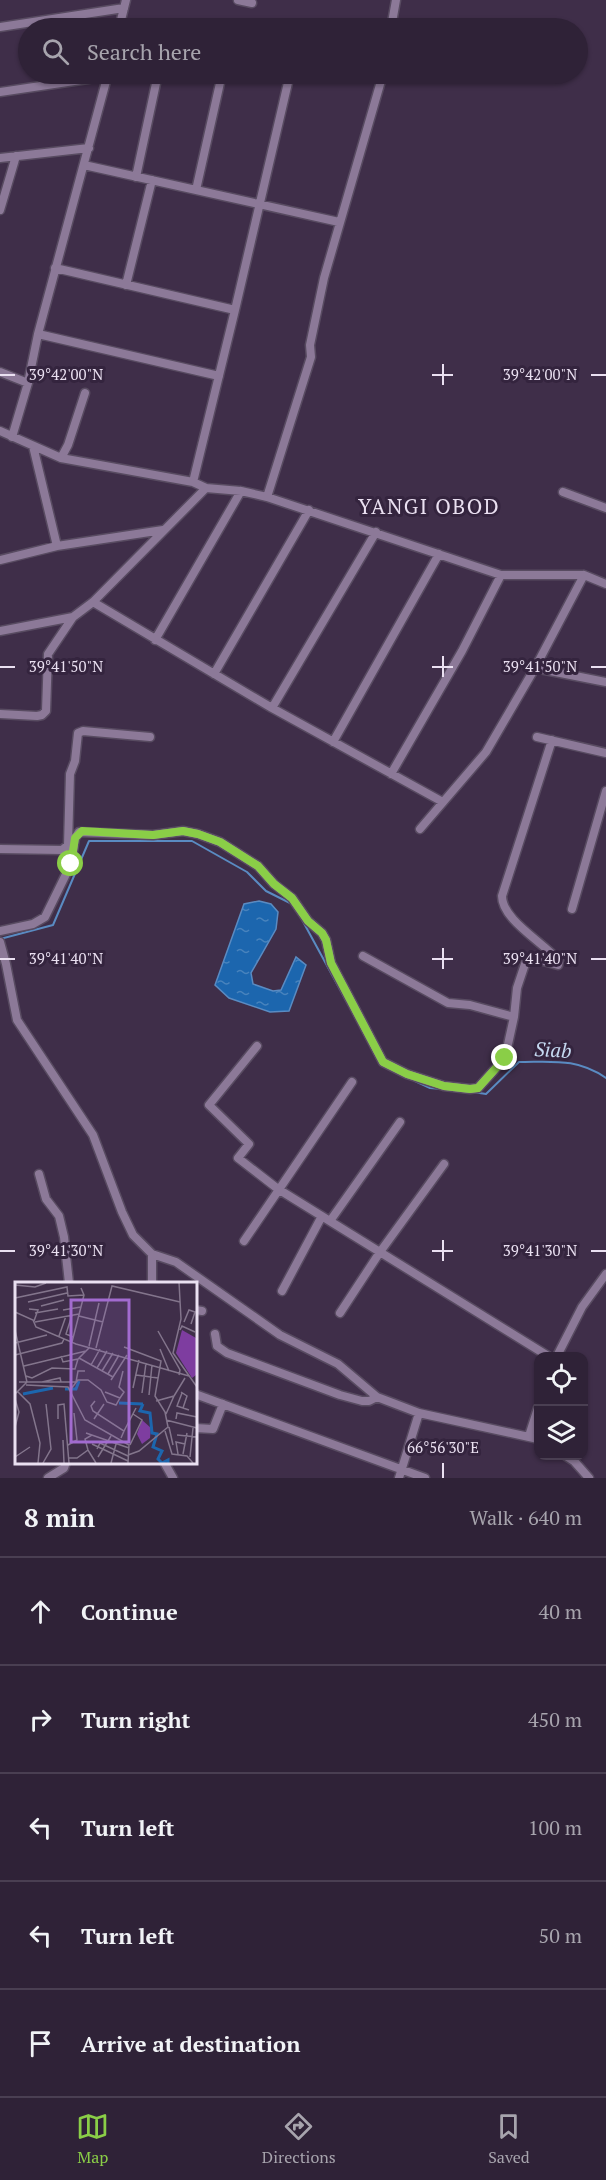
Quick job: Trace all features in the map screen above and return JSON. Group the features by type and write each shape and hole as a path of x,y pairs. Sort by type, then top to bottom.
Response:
{"street":[{"path":"238,0 252,3"},
{"path":"393,18 396,0"},
{"path":"49,18 125,4"},
{"path":"0,27 18,24"},
{"path":"0,92 51,84"},
{"path":"12,437 106,84"},
{"path":"136,177 156,84"},
{"path":"196,190 220,84"},
{"path":"192,482 288,84"},
{"path":"267,497 311,357 310,345 324,278 380,84"},
{"path":"0,158 89,148"},
{"path":"0,210 16,156"},
{"path":"84,165 339,222"},
{"path":"126,285 152,180"},
{"path":"55,268 235,310"},
{"path":"38,334 219,376"},
{"path":"0,372 28,383"},
{"path":"61,458 68,445 85,393"},
{"path":"0,431 61,458 192,482 206,488 241,491 267,497 501,575 584,575 606,584"},
{"path":"33,446 57,546"},
{"path":"0,714 37,716 46,711 48,654 73,616 93,602 206,488"},
{"path":"155,640 241,491"},
{"path":"563,492 606,508"},
{"path":"214,674 309,510"},
{"path":"0,560 57,546 163,530"},
{"path":"272,708 376,532"},
{"path":"333,742 439,554"},
{"path":"391,774 462,651 501,575"},
{"path":"420,829 441,801 486,752 535,668 584,575"},
{"path":"93,602 272,708 441,801"},
{"path":"0,631 73,616"},
{"path":"535,668 606,682"},
{"path":"0,931 33,924 45,917 71,864 73,835 70,774 75,761 78,733 83,731 150,737"},
{"path":"537,736 606,753"},
{"path":"0,849 62,850 68,846 73,835 82,831 153,835 183,831 220,842 258,866 274,884 292,898 308,921 322,933 326,940 331,963 383,1062 407,1074 444,1086 478,1088 505,1058 518,988 526,961 536,959 558,965 559,961 545,946 512,919 502,902 552,740"},
{"path":"572,909 606,791"},
{"path":"0,942 17,1020 93,1135 133,1235 152,1254 176,1262 280,1335 338,1364 377,1397 419,1413 534,1438"},
{"path":"363,956 448,1003 470,1005 514,1017"},
{"path":"256,1046 210,1105 249,1144 238,1158 278,1189 542,1352"},
{"path":"244,1240 352,1082"},
{"path":"330,1221 400,1122"},
{"path":"340,1313 380,1252 444,1164"},
{"path":"39,1174 46,1199 59,1216 64,1237 69,1282"},
{"path":"282,1291 322,1216"},
{"path":"152,1254 152,1282"},
{"path":"559,1352 582,1307 606,1274"},
{"path":"215,1334 217,1346 227,1353 340,1395 363,1401 377,1397"},
{"path":"196,1394 401,1474 425,1478"},
{"path":"196,1428 213,1429 223,1404"},
{"path":"401,1474 419,1413"},
{"path":"529,1436 534,1420"},
{"path":"573,1460 589,1478"},
{"path":"48,1478 64,1468 65,1463"},
{"path":"165,1463 173,1478"}],"water":[{"path":"259,901 271,904 278,912 276,929 251,973 253,984 273,991 281,990 296,957 306,965 289,1011 270,1012 229,998 215,985 244,904"}],"waterway":[{"name":"Siab","path":"0,939 53,925 89,841 192,841 247,872 266,891 292,904"},
{"name":"Siab","path":"300,916 349,1006"},
{"name":"Siab","path":"473,1092 486,1094 519,1062 575,1064 606,1078"},
{"name":"Siab","path":"415,1081 430,1088 441,1089"}],"district":[{"name":"YANGI OBOD","path":"429,507"}],"route":[{"path":"71,864 75,838 82,831 153,835 183,831 220,842 258,866 274,884 292,898 308,921 322,933 326,940 331,963 383,1062 407,1074 444,1086 470,1089 478,1088 505,1058"}]}
